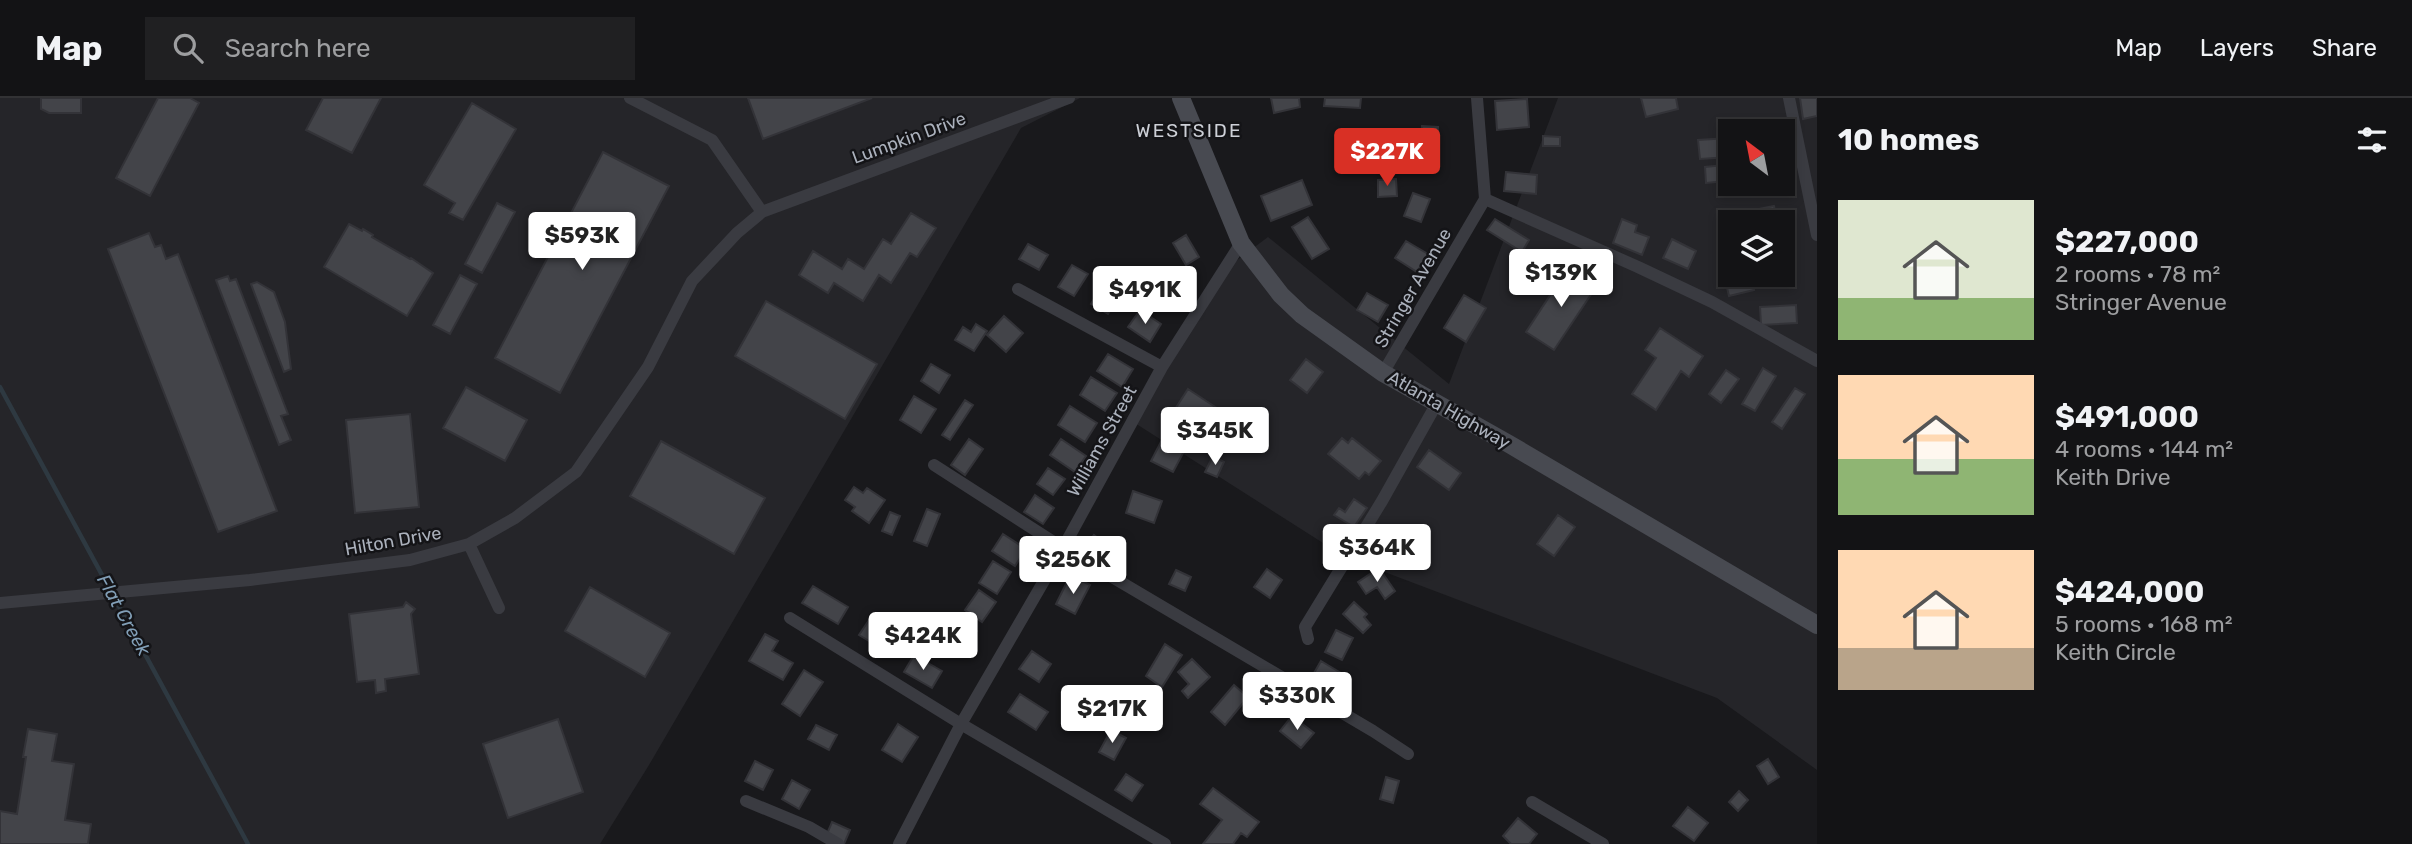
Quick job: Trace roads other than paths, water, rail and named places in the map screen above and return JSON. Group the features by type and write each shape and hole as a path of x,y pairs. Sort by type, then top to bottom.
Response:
{"main road":[{"name":"Atlanta Highway","path":"1181,98 1241,243 1281,295 1302,315 1383,373 1817,625"}],"street":[{"path":"630,98 712,140 762,212"},
{"name":"Lumpkin Drive","path":"762,212 1069,98"},
{"path":"1477,98 1485,199 1699,296 1817,361"},
{"path":"1788,98 1817,235"},
{"name":"Stringer Avenue","path":"1383,373 1485,199"},
{"name":"Hilton Drive","path":"0,603 250,580 397,561 469,544 515,518 576,472 648,367 692,281 737,233 762,212"},
{"name":"Williams Street","path":"899,844 961,724 1063,548 1162,367 1241,243"},
{"path":"1018,289 1162,367"},
{"path":"1308,639 1305,627 1382,501 1437,403"},
{"path":"934,465 1063,548 1408,754"},
{"path":"469,544 499,608"},
{"path":"790,618 961,724 1165,844"},
{"path":"746,800 809,827 838,844"},
{"path":"1532,802 1603,844"}],"waterway":[{"name":"Flat Creek","path":"0,387 248,844"}],"district":[{"name":"WESTSIDE","path":"1189,130"}]}
